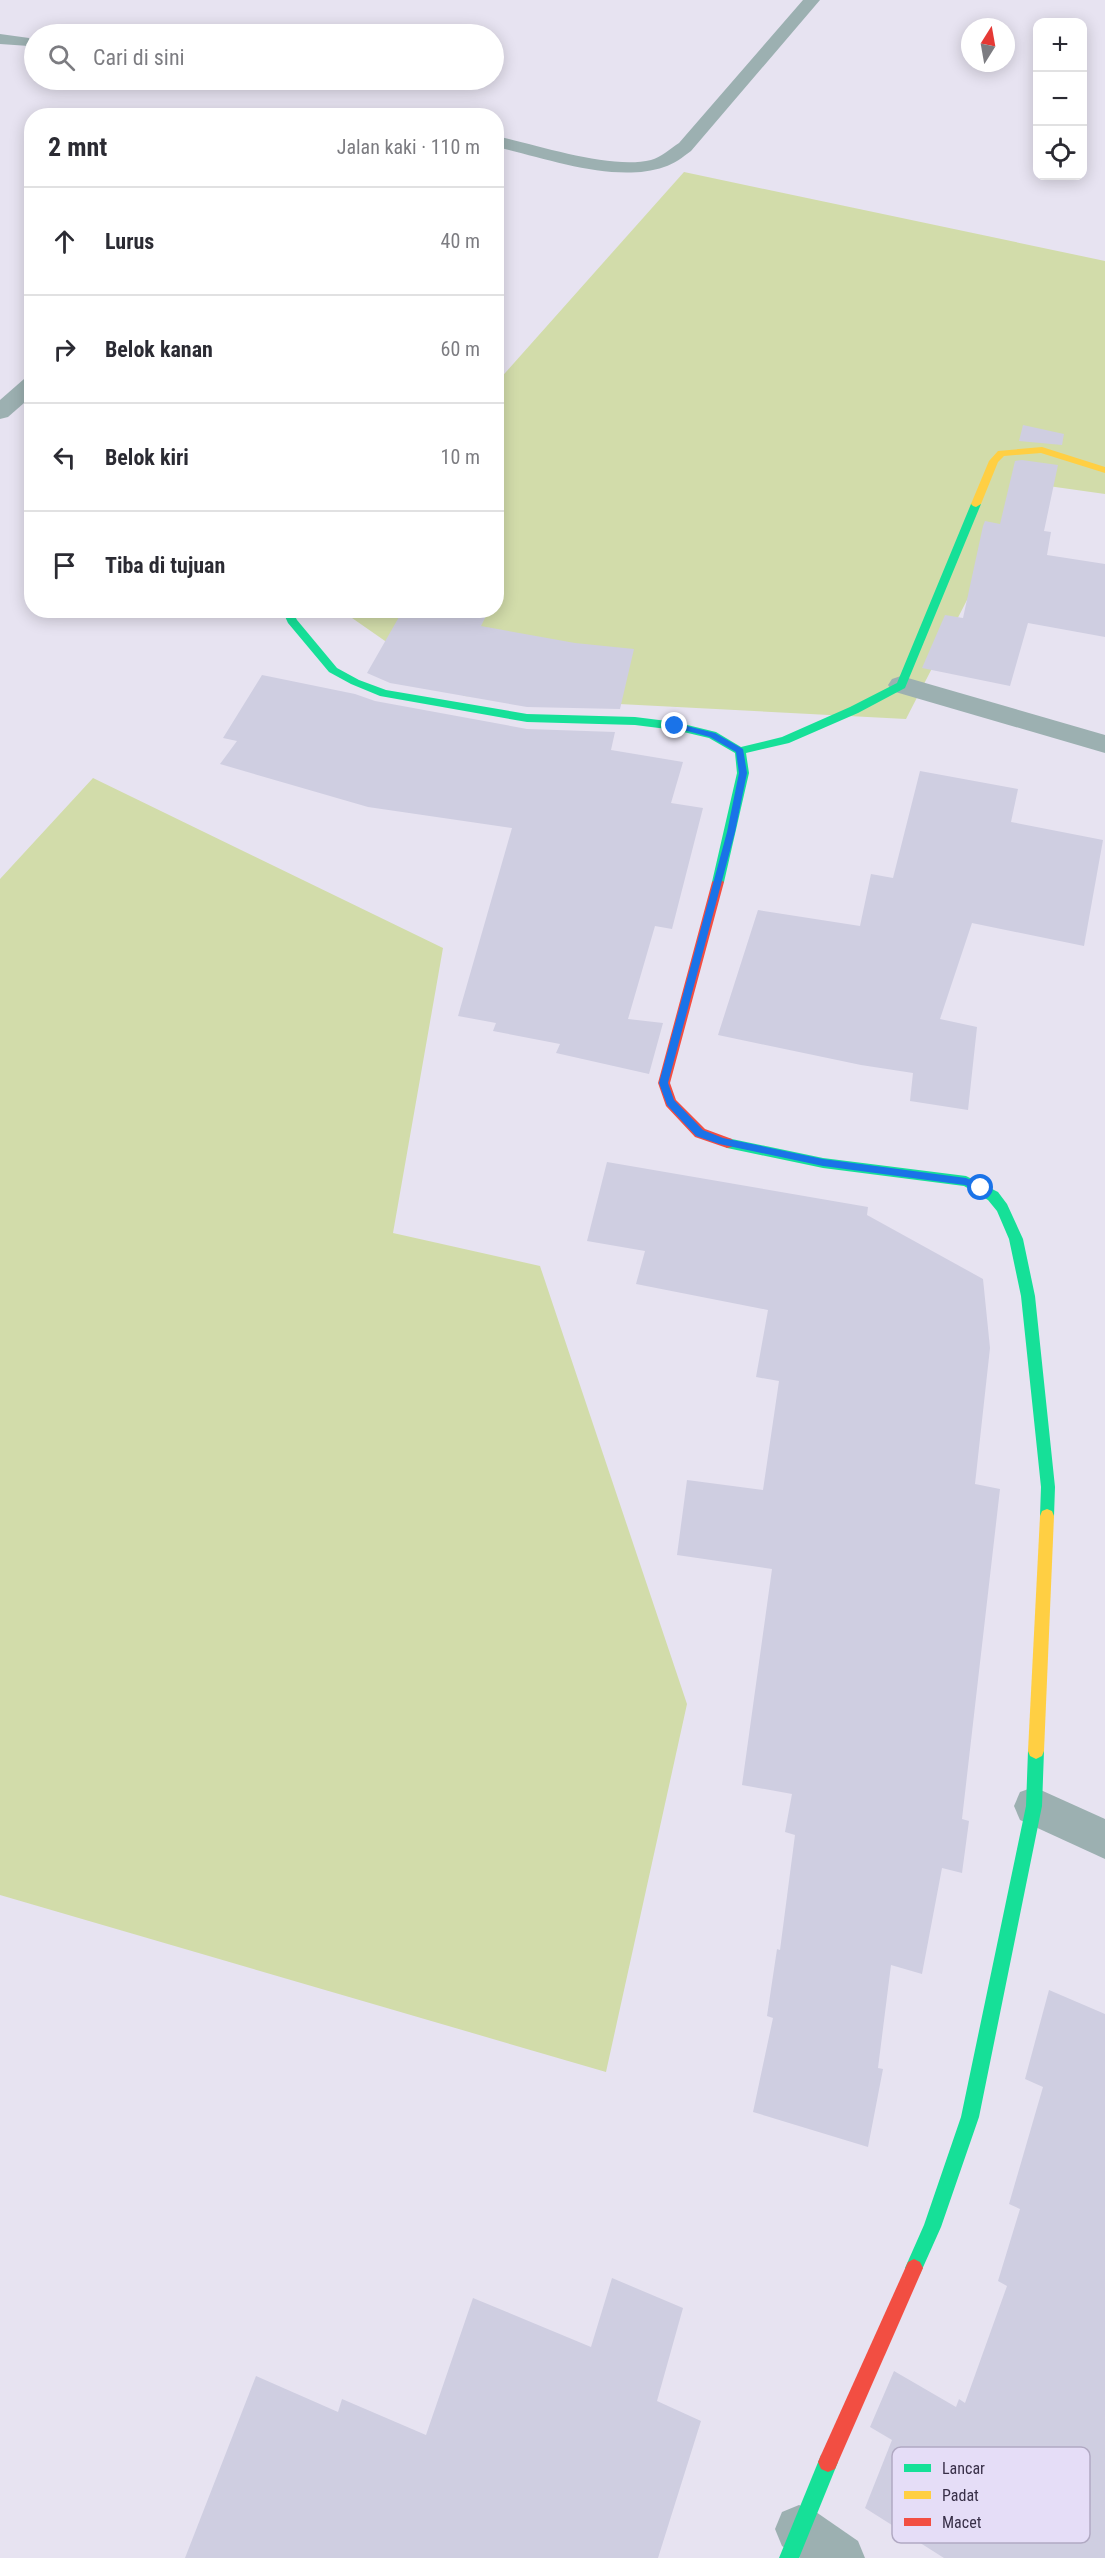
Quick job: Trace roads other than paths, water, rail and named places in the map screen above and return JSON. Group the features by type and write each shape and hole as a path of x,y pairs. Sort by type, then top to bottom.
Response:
{"street":[{"path":"7,414 24,394"},
{"path":"291,618 333,670 355,682 384,693 527,718 635,722 675,726 712,735 740,751 785,740 854,710 901,685 994,461 1001,453 1033,448 1105,470"},
{"path":"901,685 1105,744"},
{"path":"740,751 743,773 731,832 664,1083 670,1102 700,1133 722,1142 823,1162 966,1181 993,1196 1002,1208 1016,1239 1028,1296 1048,1487 1034,1806 970,2117 952,2176 932,2227 794,2543 841,2558"},
{"path":"1034,1806 1105,1839"}],"lane":[{"path":"504,143 615,167 636,168 654,165 670,158 685,147 812,0"},
{"path":"0,39 23,42"}]}
